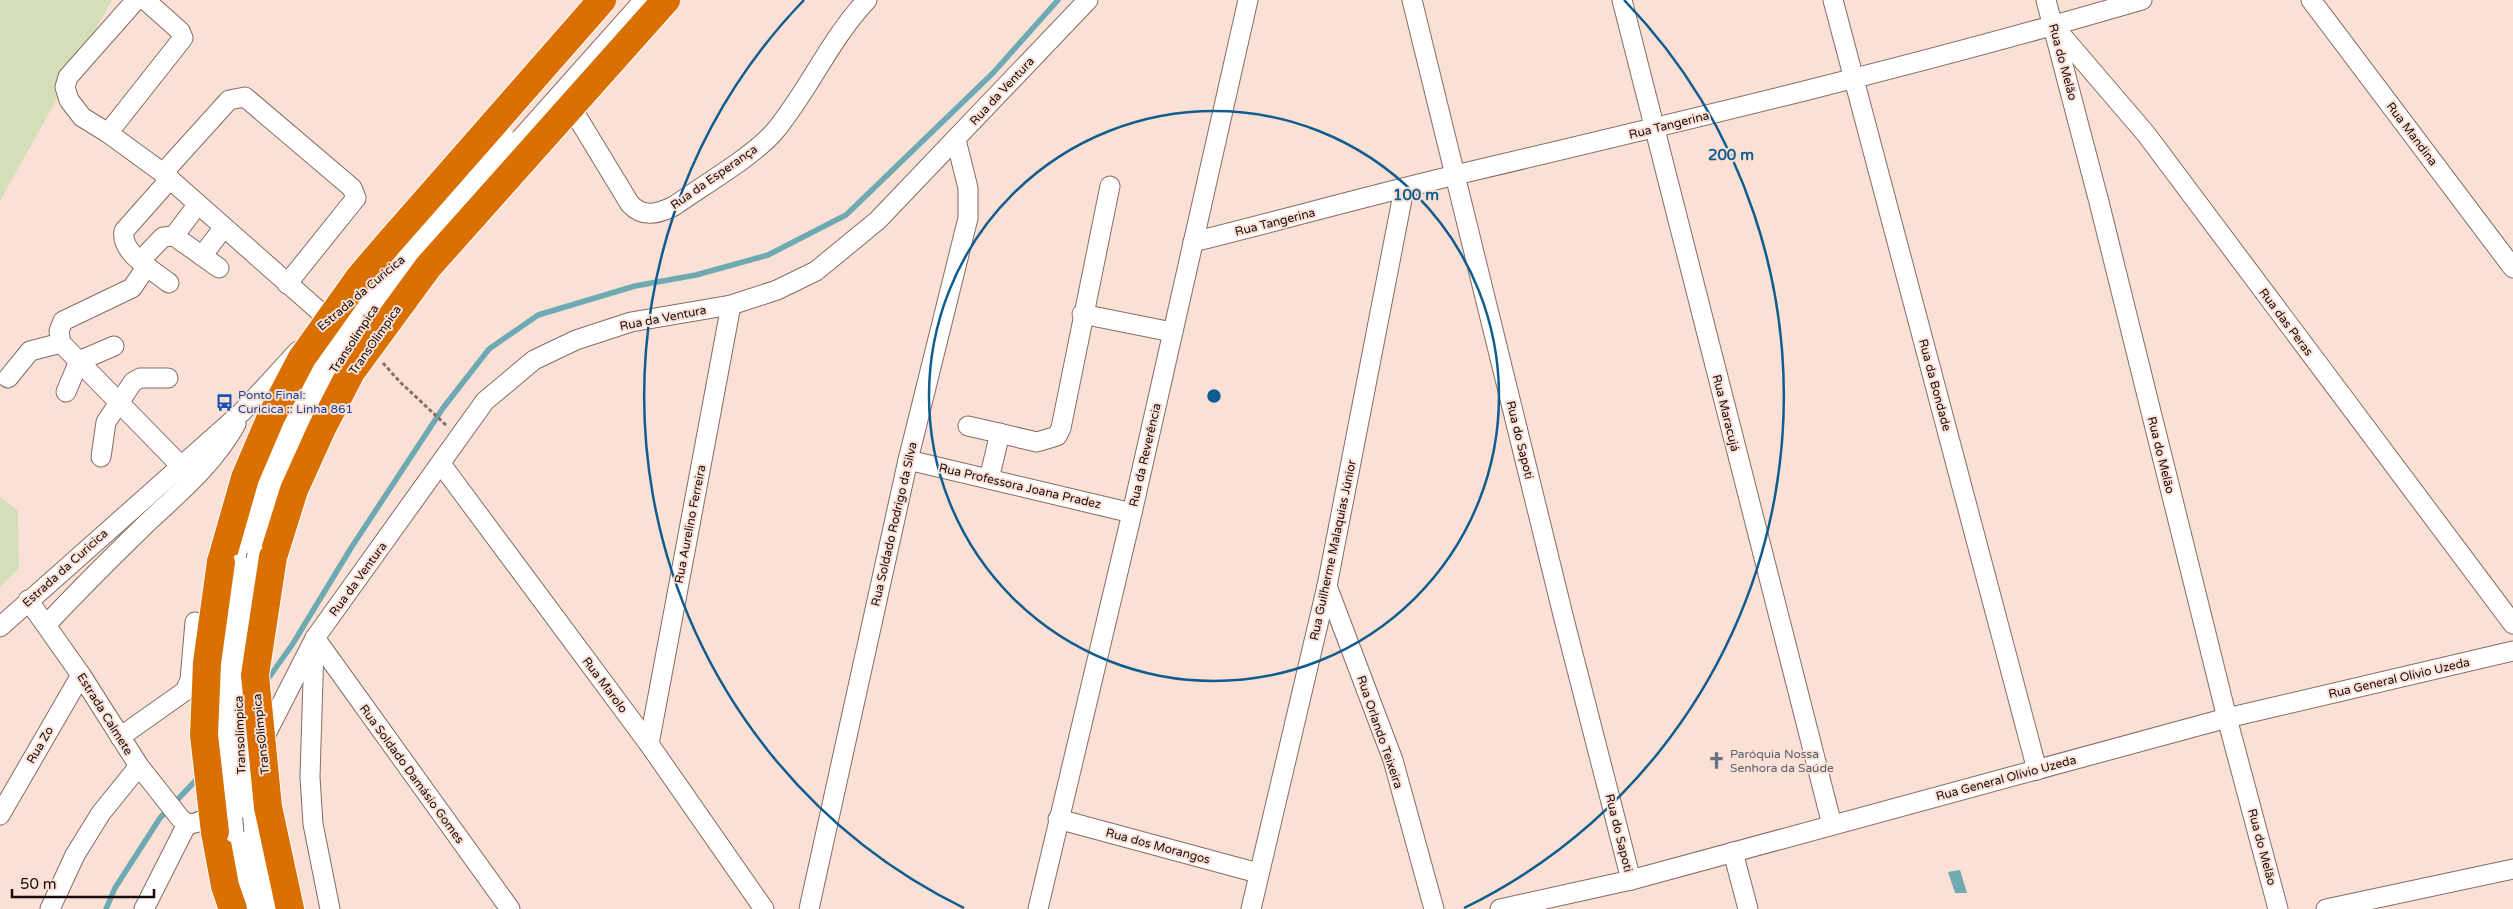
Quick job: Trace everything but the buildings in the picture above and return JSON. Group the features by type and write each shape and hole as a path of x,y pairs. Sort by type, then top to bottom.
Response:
{"highway":[{"name":"TransOlímpica","path":"290,909 256,807 256,675 265,556 322,428 329,363 359,278 602,0"},
{"name":"TransOlímpica","path":"233,909 225,886 224,833 204,735 207,663 230,563 245,478 271,417 428,267 666,0"}],"street":[{"path":"136,0 74,68 68,77 66,87 69,100 82,117 108,133 166,176 327,318"},
{"path":"108,133 183,38 180,31 145,0"},
{"name":"Transolímpica","path":"329,363 361,301 394,260 627,0"},
{"name":"Estrada da Curicica","path":"0,627 28,600 242,412 327,318 411,250 636,0"},
{"name":"Transolímpica","path":"329,363 360,328 400,274 644,0"},
{"name":"Rua da Ventura","path":"183,821 195,824 211,815 252,760 315,638 485,401 534,360 576,340 631,322 731,305 777,290 816,271 878,220 1088,0"},
{"name":"Rua da Reverência","path":"1038,909 1132,513 1248,0"},
{"name":"Rua do Sapoti","path":"1412,0 1457,175 1477,269 1631,880"},
{"name":"Rua Maracujá","path":"1622,0 1832,825"},
{"name":"Rua da Bondade","path":"1834,0 2037,770"},
{"name":"Rua do Melão","path":"2046,0 2227,718 2278,909"},
{"name":"Rua Tangerina","path":"1193,242 1404,190 1457,175 1654,130 2054,26 2142,0"},
{"name":"Rua Mandina","path":"2311,0 2513,268"},
{"name":"Rua da Esperança","path":"559,87 630,204 637,212 648,214 662,212 674,206 774,133 837,38 865,1"},
{"name":"Rua das Peras","path":"2054,26 2146,134 2442,532 2513,624"},
{"path":"169,283 126,247 123,238 124,230 229,100 236,97 245,97 352,188 356,198 287,284"},
{"name":"Rua Soldado Rodrigo da Silva","path":"809,909 908,460 968,218 968,188 956,140"},
{"path":"968,426 1037,442 1057,436 1061,428 1082,314 1110,186"},
{"name":"Rua Guilherme Malaquias Júnior","path":"1251,909 1327,586 1404,190"},
{"path":"174,236 198,204"},
{"path":"202,256 224,227"},
{"path":"181,466 61,343 59,331 63,321 132,288 144,263 163,237 174,236 219,268"},
{"name":"Rua Aurelino Ferreira","path":"649,744 731,305"},
{"path":"1082,314 1172,332"},
{"path":"8,378 30,351 61,343"},
{"path":"66,392 79,361 114,346"},
{"path":"101,458 106,422 133,382 140,378 168,378"},
{"path":"47,624 99,570 201,472 225,443 242,412"},
{"path":"990,479 1000,433"},
{"name":"Rua Professora Joana Pradez","path":"908,460 1132,513"},
{"name":"Rua Marolo","path":"441,464 649,744 764,909"},
{"name":"Rua Orlando Teixeira","path":"1327,586 1393,760 1434,909"},
{"name":"Estrada Calmete","path":"28,600 47,624 81,675 138,766 183,821"},
{"path":"120,738 185,691 190,680 195,622"},
{"path":"315,638 310,709 310,777 313,824 330,909"},
{"name":"Rua Soldado Damásio Gomes","path":"315,638 510,909"},
{"name":"Rua General Olívio Uzeda","path":"1500,909 1631,880 2227,718 2513,651"},
{"name":"Rua Zo","path":"0,815 81,675"},
{"path":"50,909 75,855 101,813 138,766"},
{"path":"256,807 267,909"},
{"name":"Rua dos Morangos","path":"1058,819 1258,873"},
{"path":"144,909 183,821"},
{"path":"224,833 243,880 252,909"},
{"path":"1734,852 1748,909"},
{"path":"2326,909 2513,869"}],"path":[{"path":"426,407 440,420"}],"green space":[{"path":"0,0 112,0 0,201"},
{"path":"0,497 18,511 19,568 0,587"}],"water":[{"path":"1960,870 1967,893 1955,893 1948,872"}],"waterway":[{"path":"265,683 292,645 351,548 443,408 489,349 538,315 635,286 696,275 768,255 846,215 993,73 1058,0"},
{"path":"106,909 115,888 160,818 199,777"}],"place":[{"name":"Ponto Final: Curicica :: Linha 861","path":"224,402"},
{"name":"Paróquia Nossa Senhora da Saúde","path":"1716,761"}]}
